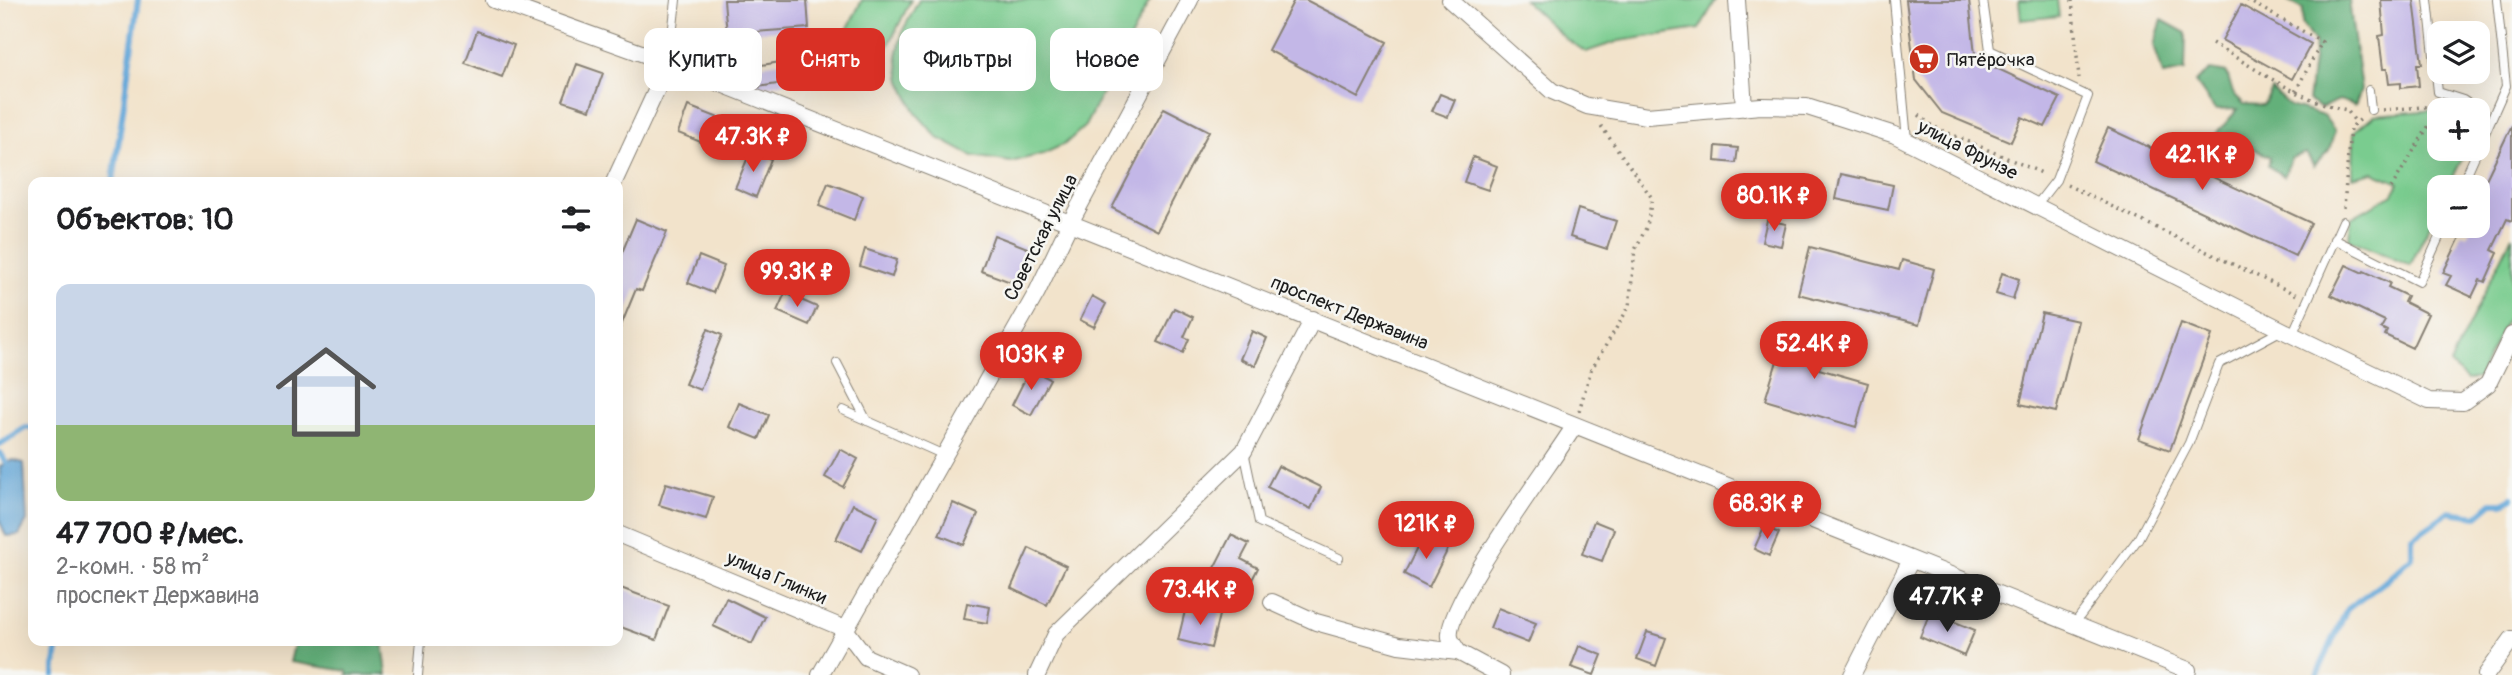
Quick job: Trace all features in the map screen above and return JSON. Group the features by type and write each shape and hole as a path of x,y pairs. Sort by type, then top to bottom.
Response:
{"street":[{"name":"проспект Державина","path":"494,0 644,54"},
{"name":"Советская улица","path":"820,675 1037,292 1069,225 1190,0"},
{"name":"улица Фрунзе","path":"1450,0 1552,91 1587,106 1647,116 1761,106 1807,107 1895,135 2428,401 2463,402 2488,384 2512,335"},
{"path":"1737,0 1744,108"},
{"path":"616,177 656,91"},
{"name":"проспект Державина","path":"738,91 2074,624 2188,673"},
{"path":"1038,675 1056,634 1244,451 1314,319"},
{"path":"1458,652 1450,637 1453,617 1501,531 1536,486 1575,425"},
{"name":"улица Глинки","path":"623,536 845,629"},
{"path":"1852,675 1911,560"},
{"path":"1272,603 1316,622 1399,645 1458,652 1501,675"},
{"path":"845,629 866,657 907,675"},
{"path":"2486,675 2512,639"}],"lane":[{"path":"673,28 676,0"},
{"path":"1895,0 1908,142"},
{"path":"1983,0 1990,51 2088,96 2056,180 2035,207"},
{"path":"2428,0 2438,92 2457,98"},
{"path":"2491,119 2506,86 2497,0"},
{"path":"2369,90 2371,110"},
{"path":"2074,624 2138,539 2189,443 2219,364 2287,332 2308,301 2343,221"},
{"path":"2334,239 2419,282 2439,238"},
{"path":"837,363 867,421"},
{"path":"843,410 944,455"},
{"path":"1244,451 1259,522 1339,558"},
{"path":"418,675 420,646"}],"path":[{"path":"2072,0 2080,92"},
{"path":"2247,0 2322,42 2295,92"},
{"path":"2212,43 2295,92 2329,107 2347,110 2356,123"},
{"path":"2438,92 2439,98"},
{"path":"1904,103 1932,126 2056,180 2308,301"},
{"path":"1575,425 1591,370 1629,307 1635,250 1647,226 1652,198 1587,106"},
{"path":"2343,221 2350,128 2371,110 2427,107"},
{"path":"2391,188 2427,128"}],"green space":[{"path":"862,0 911,0 885,53 885,28 848,28"},
{"path":"919,0 1150,0 1136,28 1050,28 1050,91 1103,91 1085,126 1065,144 1043,154 1011,162 972,156 938,138 916,113 906,91 1036,91 1036,28 904,28"},
{"path":"1524,0 1716,0 1699,29 1619,41 1586,52 1566,39"},
{"path":"2019,0 2057,0 2059,16 2021,20"},
{"path":"2287,0 2349,0 2361,90 2355,105 2339,100 2321,108 2308,101 2315,44 2302,24 2303,9"},
{"path":"2162,20 2186,33 2185,71 2163,75 2154,45"},
{"path":"2210,70 2227,73 2233,93 2244,104 2263,105 2272,90 2290,106 2324,116 2335,131 2329,150 2314,166 2306,153 2291,158 2284,176 2268,166 2270,157 2216,134 2238,109 2215,110 2195,82"},
{"path":"2427,111 2427,161 2461,161 2454,175 2427,175 2427,230 2410,266 2349,239 2351,218 2393,194 2399,183 2373,172 2353,177 2354,132 2374,115"},
{"path":"2512,236 2512,308 2478,378 2467,380 2450,364"},
{"path":"294,646 384,646 387,675 347,675 347,671 290,662"}],"water":[{"path":"12,460 24,463 27,521 19,535 6,536 0,522 0,466"}],"building":[{"path":"724,0 807,0 809,28 776,28 776,30 762,31 762,28 726,28"},
{"path":"1294,0 1306,0 1387,42 1358,98 1268,50"},
{"path":"1906,0 1969,0 1975,54 1979,60 2060,98 2045,127 2022,117 2011,142 1942,113 1916,80"},
{"path":"2381,0 2414,0 2422,64 2417,64 2419,86 2401,88 2401,83 2389,84 2387,69 2383,69 2379,36 2384,35"},
{"path":"2241,5 2311,44 2292,79 2222,40"},
{"path":"477,31 514,45 502,77 465,63"},
{"path":"776,63 776,84 762,86 762,65"},
{"path":"577,64 603,73 590,110 563,101"},
{"path":"1440,94 1455,100 1448,117 1432,111"},
{"path":"688,106 719,118 708,145 678,133"},
{"path":"1164,108 1209,131 1157,231 1112,208"},
{"path":"2512,125 2512,221 2507,219 2492,250 2498,253 2485,282 2480,280 2472,297 2446,285 2451,276 2443,273 2460,238 2490,238 2488,175"},
{"path":"2108,128 2311,223 2295,256 2093,161"},
{"path":"1716,146 1738,148 1736,163 1715,161"},
{"path":"751,150 771,159 756,197 735,188"},
{"path":"1473,157 1497,166 1488,190 1464,182"},
{"path":"1841,174 1893,185 1888,210 1836,199"},
{"path":"828,183 863,196 854,220 819,206"},
{"path":"1578,209 1616,221 1607,249 1570,237"},
{"path":"636,219 667,232 642,291 636,289 623,321 623,250"},
{"path":"1767,220 1786,224 1781,246 1762,242"},
{"path":"994,235 1030,249 1016,284 981,271"},
{"path":"1810,247 1899,270 1902,260 1934,269 1919,325 1798,294"},
{"path":"865,249 897,260 892,277 860,266"},
{"path":"699,256 724,266 713,293 688,283"},
{"path":"2346,265 2390,283 2388,287 2407,296 2404,302 2428,314 2412,348 2385,335 2387,331 2381,328 2385,321 2331,295"},
{"path":"2002,273 2019,279 2013,299 1996,294"},
{"path":"785,293 817,307 809,325 777,311"},
{"path":"1092,296 1106,304 1094,327 1080,320"},
{"path":"1174,308 1193,317 1184,337 1189,339 1183,353 1158,342"},
{"path":"2042,313 2078,321 2056,412 2020,404"},
{"path":"2181,323 2212,335 2170,450 2139,439"},
{"path":"1788,325 1829,337 1819,369 1868,383 1856,427 1765,400"},
{"path":"708,329 722,335 700,390 685,384"},
{"path":"1252,331 1267,338 1255,366 1240,359"},
{"path":"1030,369 1050,379 1031,415 1012,405"},
{"path":"739,403 769,415 759,439 729,427"},
{"path":"840,449 858,459 843,487 825,477"},
{"path":"1278,466 1321,487 1311,509 1267,487"},
{"path":"666,483 713,497 706,519 659,505"},
{"path":"953,503 978,514 964,545 939,535"},
{"path":"853,504 878,516 862,551 836,539"},
{"path":"1594,521 1614,529 1602,561 1582,554"},
{"path":"1764,527 1779,533 1769,556 1754,549"},
{"path":"1424,534 1449,547 1429,587 1404,574"},
{"path":"1231,535 1249,544 1241,559 1258,568 1249,586 1214,568"},
{"path":"1029,548 1066,566 1047,605 1011,588"},
{"path":"623,589 669,606 656,640 623,628"},
{"path":"726,598 765,617 752,644 713,626"},
{"path":"967,603 990,607 987,623 964,619"},
{"path":"1197,606 1220,611 1211,648 1178,640 1185,611 1195,613"},
{"path":"1498,608 1536,623 1528,643 1490,628"},
{"path":"1930,612 1975,630 1964,656 1920,637"},
{"path":"1647,632 1666,638 1656,666 1637,659"},
{"path":"1579,646 1602,655 1594,675 1571,667"}],"waterway":[{"path":"114,177 138,0"},
{"path":"0,444 28,428"},
{"path":"0,453 6,463"},
{"path":"2317,675 2347,609 2387,580 2412,557 2412,538 2449,512 2477,516 2492,503 2503,503 2512,498"},
{"path":"54,675 57,646"}],"place":[{"name":"Пятёрочка","path":"1924,59"}]}
